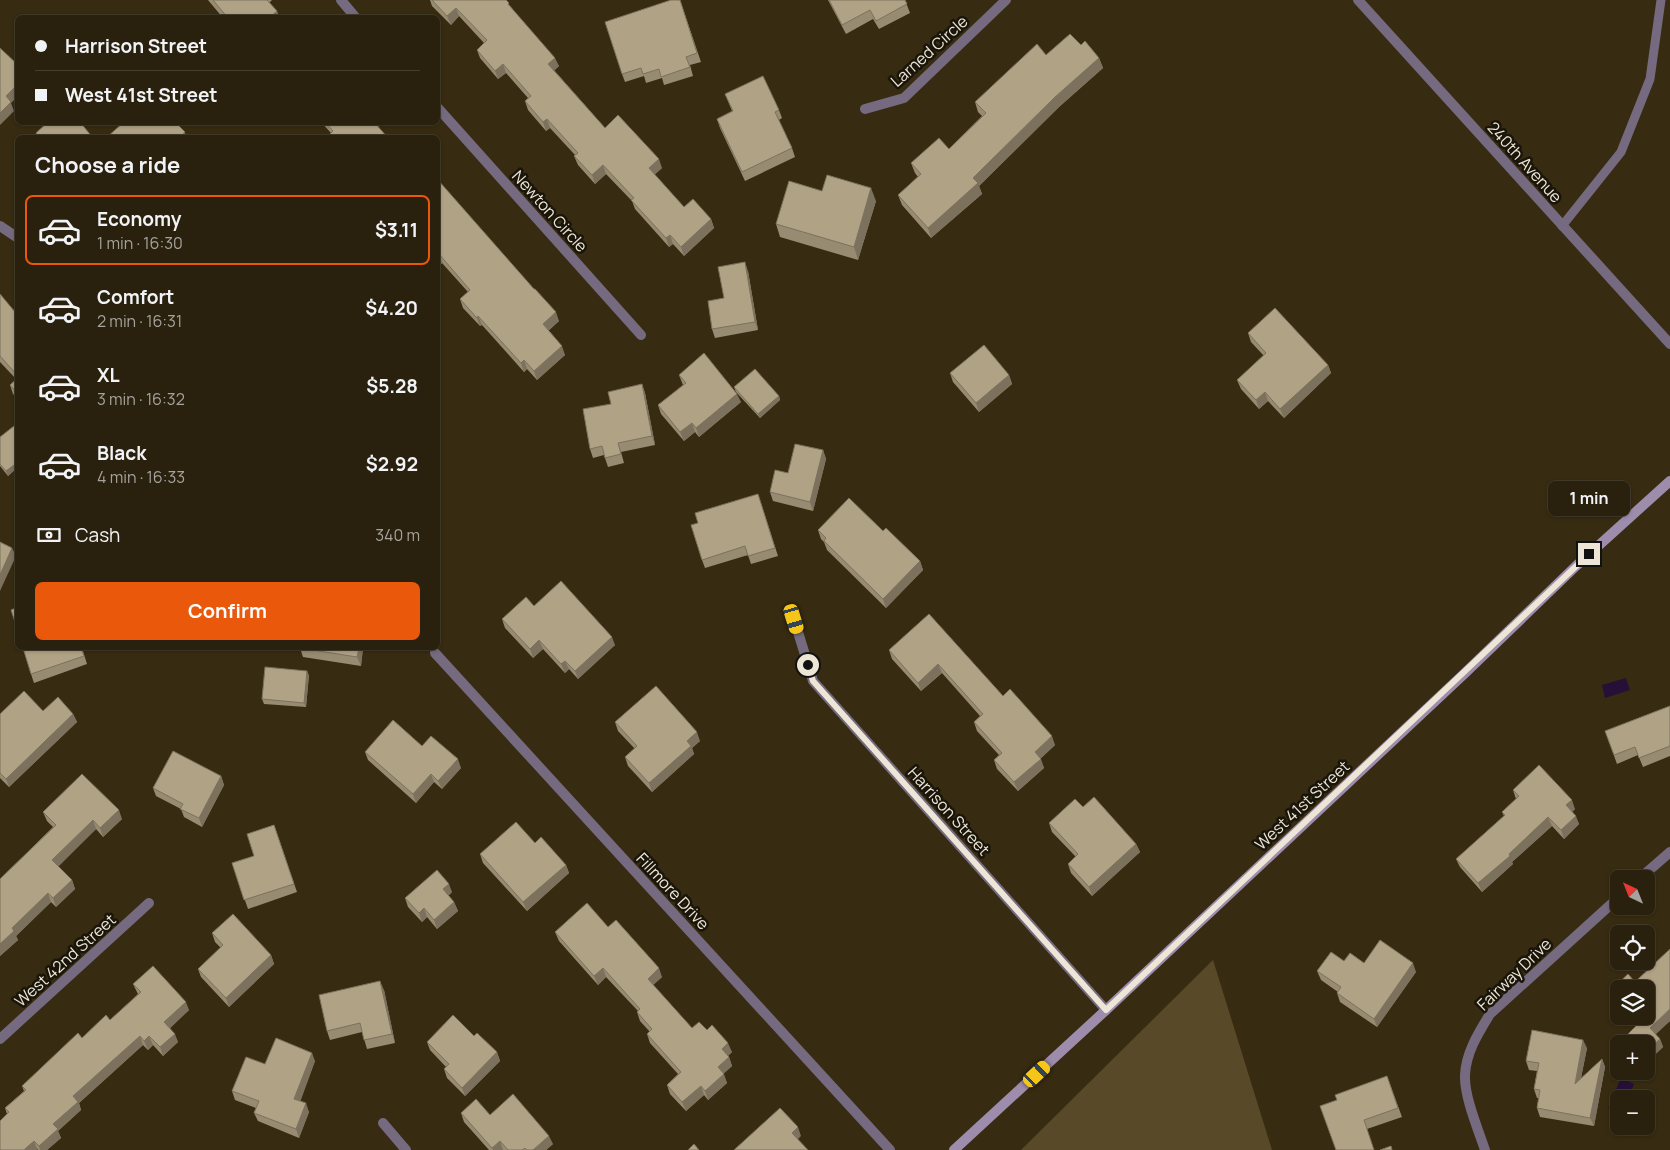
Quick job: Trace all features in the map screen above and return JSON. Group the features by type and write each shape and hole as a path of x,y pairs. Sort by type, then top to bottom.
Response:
{"street":[{"path":"341,0 354,15"},
{"name":"Larned Circle","path":"864,109 904,98 1006,0"},
{"name":"240th Avenue","path":"1358,0 1670,344"},
{"name":"Newton Circle","path":"440,110 641,335"},
{"path":"0,226 15,236"},
{"name":"West 41st Street","path":"954,1150 1106,1010 1576,566 1670,481"},
{"name":"Harrison Street","path":"794,619 813,681 1106,1010"},
{"name":"Fillmore Drive","path":"435,653 890,1150"},
{"path":"1649,870 1670,852"},
{"name":"West 42nd Street","path":"0,1039 149,903"},
{"name":"Fairway Drive","path":"1485,1150 1470,1108 1465,1076 1469,1055 1476,1036 1490,1014 1610,905"},
{"path":"383,1123 406,1150"}],"lane":[{"path":"1562,226 1621,152 1650,79 1661,0"}],"shaded area":[{"path":"1626,678 1630,690 1605,698 1602,685"},
{"path":"1213,960 1272,1150 1021,1150"},
{"path":"1620,1080 1634,1084 1632,1090 1616,1090"}],"building":[{"path":"213,0 267,0 277,11 272,15 226,15"},
{"path":"432,0 506,0 555,58 548,64 605,128 618,115 659,159 649,168 684,207 693,199 711,219 681,247 670,235 666,238 631,200 634,198 603,165 592,175 574,156 578,153 547,119 543,122 525,101 531,96 503,64 495,71 477,50 487,40 456,8 447,16"},
{"path":"671,0 680,0 697,53 686,57 690,67 661,77 659,69 643,74 641,68 622,74 605,22"},
{"path":"829,0 905,0 907,4 876,21 870,10 842,25"},
{"path":"1070,34 1081,45 1085,41 1099,58 1055,97 973,178 978,183 928,228 898,195 921,174 911,163 939,138 949,149 986,113 975,102 1037,44 1046,55"},
{"path":"0,48 15,62 15,87 6,96 11,102 0,113"},
{"path":"763,76 779,110 775,112 792,148 742,172 717,119 733,111 725,94"},
{"path":"45,125 82,125 91,135 37,135 36,133"},
{"path":"121,125 178,125 185,132 182,135 109,135"},
{"path":"328,125 377,125 385,135 329,135 333,131"},
{"path":"827,175 871,188 854,247 776,224 789,181 822,191"},
{"path":"440,182 556,312 543,324 562,346 534,371 524,360 521,363 460,299 470,290 440,255"},
{"path":"745,262 755,322 712,329 708,301 724,298 718,267"},
{"path":"0,294 15,312 15,373 0,356"},
{"path":"1275,308 1328,365 1280,409 1265,392 1256,400 1237,380 1266,353 1248,333"},
{"path":"984,345 1009,375 976,403 950,373"},
{"path":"704,353 737,394 696,428 692,423 680,432 658,405 686,383 679,375"},
{"path":"755,369 779,396 758,414 734,387"},
{"path":"15,381 15,391 10,385"},
{"path":"642,384 652,436 618,443 621,454 605,458 602,446 590,449 583,409 611,404 608,392"},
{"path":"15,427 15,464 6,471 0,464 0,437"},
{"path":"795,444 823,450 810,502 770,492 775,470 788,473"},
{"path":"758,494 775,548 748,556 745,546 702,560 691,525 698,523 695,513"},
{"path":"849,498 883,531 886,528 920,561 883,599 824,541 826,538 818,530"},
{"path":"0,542 12,548 0,575"},
{"path":"561,581 612,637 575,671 565,661 561,664 539,640 530,649 502,619 526,597 534,606"},
{"path":"15,608 15,622 11,610"},
{"path":"929,614 1003,696 1010,689 1052,736 1035,752 1041,759 1014,782 994,760 1002,753 974,722 983,714 938,664 918,683 889,650"},
{"path":"24,650 82,650 84,656 31,674"},
{"path":"313,650 359,650 357,657"},
{"path":"265,667 307,671 304,703 262,699"},
{"path":"656,686 697,732 687,741 691,746 649,783 625,757 637,746 615,722"},
{"path":"24,691 43,711 58,697 73,714 6,779 0,773 0,714"},
{"path":"1670,706 1670,746 1639,758 1635,747 1614,755 1605,731"},
{"path":"393,720 422,746 431,736 458,759 438,781 431,774 413,794 365,752"},
{"path":"173,751 221,776 199,818 180,809 183,804 153,788"},
{"path":"1539,765 1572,800 1566,805 1576,816 1561,830 1548,817 1509,854 1510,856 1478,883 1456,859 1505,815 1502,812 1519,796 1513,790"},
{"path":"82,774 119,810 100,828 93,820 52,860 72,880 53,898 48,893 12,928 14,931 0,944 0,879 56,825 43,812"},
{"path":"1094,797 1136,844 1089,887 1068,864 1078,854 1049,823 1075,799 1083,807"},
{"path":"516,822 535,843 541,837 566,865 523,902 480,854"},
{"path":"274,825 294,884 244,900 232,863 254,856 247,834"},
{"path":"437,870 449,884 443,889 454,902 434,920 424,908 419,913 405,898"},
{"path":"587,903 608,927 616,920 659,968 648,979 692,1028 699,1022 707,1030 712,1025 728,1043 722,1049 729,1057 718,1067 724,1074 705,1091 701,1086 682,1102 667,1085 681,1072 647,1034 652,1029 637,1012 640,1009 603,968 594,976 555,932"},
{"path":"233,914 271,955 226,998 198,969 223,945 212,933"},
{"path":"1380,940 1413,963 1374,1019 1337,993 1341,987 1317,971 1331,952 1344,961 1350,953 1364,963"},
{"path":"1670,949 1670,1009 1655,1023 1655,980 1637,980 1648,970 1655,970 1655,963"},
{"path":"153,966 186,1002 164,1022 175,1034 160,1047 149,1036 144,1041 140,1036 73,1096 78,1102 53,1124 58,1129 39,1146 34,1141 24,1150 0,1150 0,1121 9,1112 5,1108 26,1090 22,1086 78,1033 82,1038 106,1015 110,1020 141,992 133,984"},
{"path":"1628,974 1633,980 1622,980"},
{"path":"380,981 392,1034 364,1040 360,1023 327,1031 319,995"},
{"path":"453,1015 474,1036 477,1033 497,1052 462,1088 444,1069 449,1064 427,1042"},
{"path":"1637,1025 1653,1025 1650,1028 1660,1039 1655,1044 1655,1035 1627,1035"},
{"path":"1532,1030 1583,1040 1575,1084 1602,1059 1590,1118 1537,1108 1540,1090 1534,1089 1539,1063 1526,1061"},
{"path":"276,1038 312,1053 294,1099 306,1103 296,1129 254,1113 259,1101 232,1091 246,1057 265,1064"},
{"path":"1387,1076 1398,1108 1364,1120 1374,1150 1336,1150 1320,1106 1337,1100 1335,1095"},
{"path":"513,1094 549,1136 533,1150 525,1148 522,1150 508,1150 500,1141 492,1148 461,1113 476,1099 490,1115"},
{"path":"780,1108 798,1127 792,1133 808,1150 734,1150"},
{"path":"694,1144 699,1150 688,1150"},
{"path":"1391,1146 1392,1150 1380,1150"}],"route":[{"path":"808,665 813,681 1106,1010 1589,554"}]}
